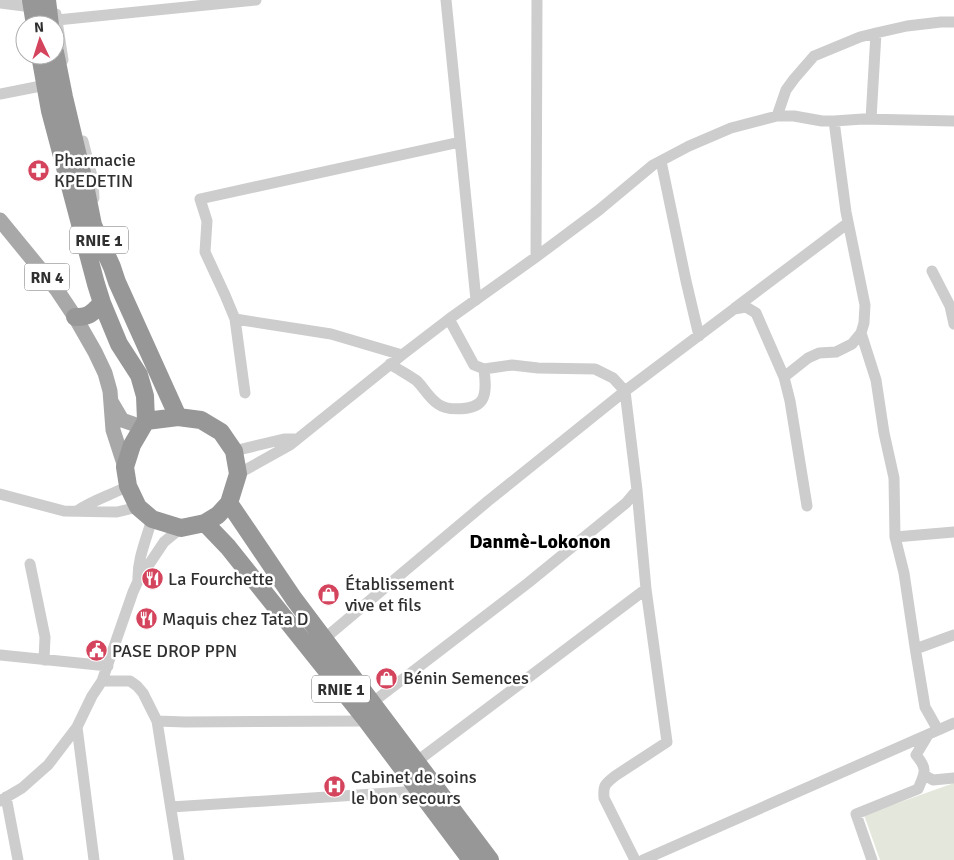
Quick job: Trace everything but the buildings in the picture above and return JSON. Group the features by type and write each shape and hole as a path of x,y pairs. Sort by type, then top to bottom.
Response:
{"highway":[{"path":"37,2 48,15"},
{"path":"36,15 37,2"},
{"name":"RNIE 1","path":"42,65 50,111 96,284 119,344 139,375 144,396 144,424"},
{"name":"RNIE 1","path":"58,65 93,225 178,417"},
{"path":"75,317 84,317 91,314 102,303"},
{"path":"178,417 201,420 221,432 234,451 238,474 229,503 218,515 205,523 181,528 145,513 128,486 125,467 132,445 144,424 178,417"},
{"name":"RNIE 1","path":"229,503 294,599 490,860"},
{"name":"RNIE 1","path":"205,523 228,547 367,721 471,860"}],"main road":[{"name":"RN 4","path":"0,220 42,270 75,317 95,352 105,373 110,391 113,430 125,467"},
{"name":"RN 4","path":"110,399 122,420 144,424"}],"street":[{"path":"54,0 54,15"},
{"path":"65,21 256,0"},
{"path":"446,0 476,300"},
{"path":"536,257 538,0"},
{"path":"0,2 37,2"},
{"path":"777,116 786,90 814,56 860,37 876,33 907,26 954,22"},
{"path":"871,119 876,33"},
{"path":"63,65 93,180 93,225"},
{"path":"0,94 46,85"},
{"path":"238,474 290,445 390,364 599,210 653,166 689,146 731,128 777,116 794,116 822,121 871,119 954,121"},
{"path":"784,377 808,358 819,353 836,352 852,344 861,332 864,323 866,305 848,223 834,121"},
{"path":"245,392 235,319 226,295 205,252 208,221 200,199 460,142"},
{"path":"661,161 699,336"},
{"path":"324,639 488,501 625,391 848,223"},
{"path":"932,271 950,306 954,324"},
{"path":"734,309 746,307 756,313 784,377 790,401 807,506"},
{"path":"235,319 331,334 402,355"},
{"path":"449,319 474,365 484,369 512,365 538,368 596,369 613,378 625,391 646,589 667,742 615,776 603,788 604,798 635,860"},
{"path":"861,332 876,380 884,433 894,478 895,537 904,573 925,707 933,732"},
{"path":"390,364 417,382 439,406 456,409 474,407 482,400 485,387 484,369"},
{"path":"234,451 284,439 297,439"},
{"path":"75,512 85,505 128,486"},
{"path":"373,702 536,577 626,503 636,490"},
{"path":"0,494 64,512 145,513 137,570 138,582"},
{"path":"18,860 3,799 22,788 48,765 77,727 92,696 102,681 116,637 138,582 164,542 181,528"},
{"path":"895,537 954,532"},
{"path":"30,564 46,637 44,660"},
{"path":"416,762 646,589"},
{"path":"915,648 954,634"},
{"path":"0,654 108,666"},
{"path":"102,681 130,681 137,686 143,693 157,721 179,860"},
{"path":"157,721 367,721"},
{"path":"642,860 954,723"},
{"path":"77,727 94,860"},
{"path":"872,860 856,814 918,789 924,775 923,764 916,755 933,732"},
{"path":"924,775 933,780 954,778"},
{"path":"171,807 419,791"}],"shaded area":[{"path":"954,783 954,860 880,860 864,815"}],"place":[{"name":"Pharmacie KPEDETIN","path":"38,170"},
{"name":"La Fourchette","path":"152,579"},
{"name":"Établissement vive et fils","path":"329,594"},
{"name":"Maquis chez Tata D","path":"146,619"},
{"name":"PASE DROP PPN","path":"96,651"},
{"name":"Bénin Semences","path":"387,678"},
{"name":"Cabinet de soins le bon secours","path":"335,787"}],"district":[{"name":"Danmè-Lokonon","path":"540,541"}]}
